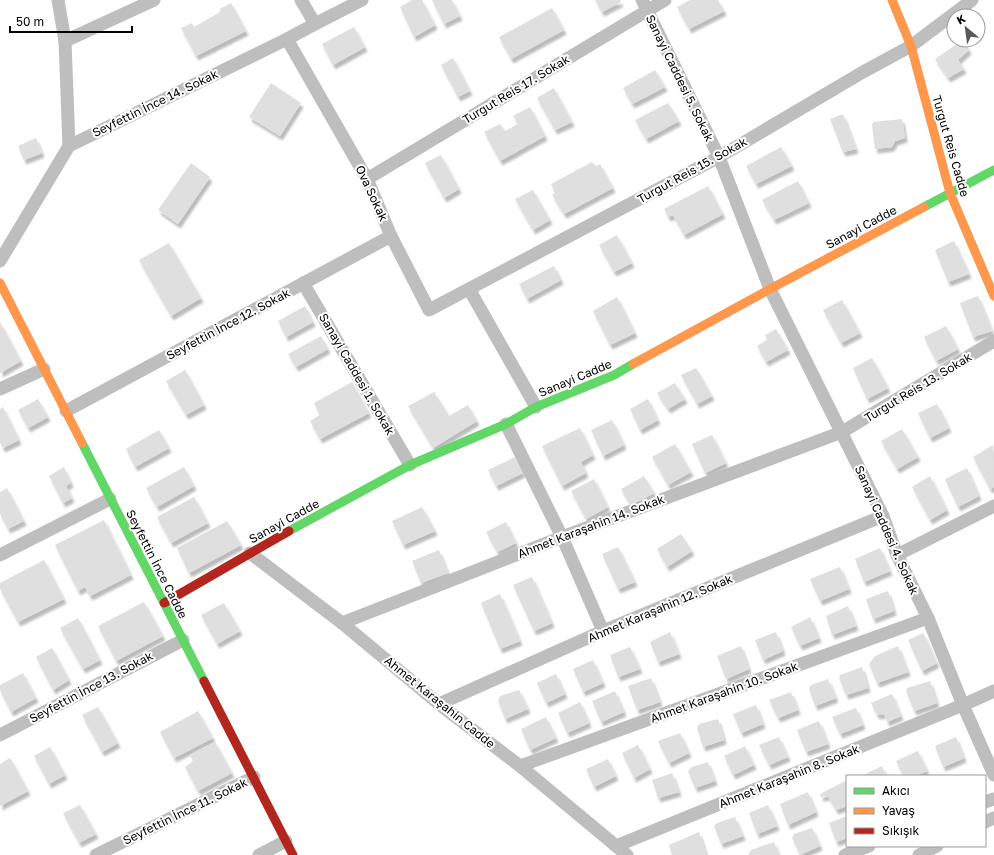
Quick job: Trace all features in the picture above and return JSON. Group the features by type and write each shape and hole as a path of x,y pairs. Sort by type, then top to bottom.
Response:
{"street":[{"path":"0,261 69,146 65,41 58,0"},
{"path":"65,41 154,0"},
{"path":"301,0 315,24"},
{"name":"Seyfettin İnce 14. Sokak","path":"69,146 287,39 362,0"},
{"name":"Turgut Reis 17. Sokak","path":"367,179 644,5 665,0"},
{"name":"Turgut Reis Cadde","path":"892,0 911,46 950,193 994,296"},
{"name":"Turgut Reis 15. Sokak","path":"469,289 719,157 863,72 911,46 972,0"},
{"name":"Sanayi Caddesi 5. Sokak","path":"644,5 719,157 770,289"},
{"name":"Ova Sokak","path":"287,39 367,179 391,236 429,310 469,289"},
{"name":"Sanayi Cadde","path":"164,603 250,553 410,465 506,424 536,407 614,375 770,289 994,170"},
{"name":"Seyfettin İnce 12. Sokak","path":"66,411 391,236"},
{"name":"Seyfettin İnce Cadde","path":"0,283 293,855"},
{"name":"Sanayi Caddesi 1. Sokak","path":"303,283 410,465"},
{"path":"469,289 536,407"},
{"name":"Sanayi Caddesi 4. Sokak","path":"770,289 883,516 897,555 928,618 963,705 994,775"},
{"name":"Turgut Reis 13. Sokak","path":"842,432 994,342"},
{"path":"0,389 44,369"},
{"path":"506,424 562,537 603,631"},
{"name":"Ahmet Karaşahin 14. Sokak","path":"342,623 562,537 842,432"},
{"path":"0,555 110,499"},
{"path":"897,555 994,506"},
{"name":"Ahmet Karaşahin 12. Sokak","path":"439,704 603,631 883,516"},
{"name":"Ahmet Karaşahin Cadde","path":"250,553 342,623 439,704 520,766 627,855"},
{"name":"Ahmet Karaşahin 10. Sokak","path":"520,766 928,618"},
{"name":"Seyfettin İnce 13. Sokak","path":"0,735 183,640"},
{"name":"Ahmet Karaşahin 8. Sokak","path":"616,846 994,691"},
{"name":"Seyfettin İnce 11. Sokak","path":"96,855 254,777"},
{"path":"259,855 286,841"},
{"path":"845,855 866,847"},
{"path":"919,855 935,847"}],"building":[{"path":"412,0 422,0 435,25 414,37 400,7"},
{"path":"432,0 452,0 460,16 444,24"},
{"path":"595,0 620,0 621,2 602,12"},
{"path":"690,0 718,0 724,11 689,29 677,7"},
{"path":"231,3 246,31 196,56 181,28 192,23 194,27 220,12 220,9"},
{"path":"552,8 564,30 511,59 499,37"},
{"path":"354,27 365,47 333,65 322,44"},
{"path":"951,48 968,48 969,50 958,60 964,69 948,78 935,59"},
{"path":"453,58 470,91 458,97 441,65"},
{"path":"655,70 665,87 632,104 623,88"},
{"path":"271,83 301,103 280,136 249,117"},
{"path":"554,88 572,122 555,130 537,98"},
{"path":"668,103 679,121 646,139 635,120"},
{"path":"530,107 545,136 500,161 484,132 500,124 505,131 518,124 513,116"},
{"path":"843,114 856,149 843,152 830,119"},
{"path":"902,119 905,138 895,141 892,147 875,149 872,125 873,122"},
{"path":"36,138 42,153 24,160 18,146"},
{"path":"781,147 792,166 756,184 746,166"},
{"path":"441,155 459,189 444,198 425,163"},
{"path":"592,162 596,166 600,164 613,188 564,214 552,195 555,193 551,184"},
{"path":"191,163 210,177 178,224 158,210"},
{"path":"798,181 809,203 774,220 762,200"},
{"path":"708,186 723,214 684,235 673,215 668,217 664,209"},
{"path":"533,190 550,220 533,230 515,199"},
{"path":"617,235 632,263 614,272 599,245"},
{"path":"954,241 969,274 948,282 935,250"},
{"path":"169,243 201,298 171,316 139,260"},
{"path":"554,266 561,280 527,299 519,284"},
{"path":"978,296 992,331 973,337 960,303"},
{"path":"617,297 635,333 610,345 593,311"},
{"path":"842,300 860,333 841,343 823,310"},
{"path":"305,306 313,322 286,337 278,321"},
{"path":"0,322 21,361 0,373"},
{"path":"946,326 958,349 936,361 924,337"},
{"path":"776,329 788,350 766,362 757,346 767,340 765,335"},
{"path":"321,336 328,349 296,367 288,354"},
{"path":"872,358 888,388 867,399 853,368"},
{"path":"696,368 712,396 697,404 681,375"},
{"path":"185,370 204,405 186,415 166,381"},
{"path":"352,382 369,413 320,439 310,421 320,415 314,403"},
{"path":"675,383 685,399 668,409 657,393"},
{"path":"434,392 449,416 468,405 477,421 433,448 408,406"},
{"path":"38,399 48,417 28,428 18,410"},
{"path":"648,399 658,420 640,430 630,409"},
{"path":"937,404 949,428 930,438 918,413"},
{"path":"3,407 19,440 3,448 0,443 0,409"},
{"path":"612,420 624,445 603,456 591,430"},
{"path":"580,428 593,455 581,462 586,473 562,486 542,446"},
{"path":"902,429 918,457 897,469 881,441"},
{"path":"159,430 169,448 135,467 126,449"},
{"path":"712,435 726,463 705,473 692,444"},
{"path":"675,444 691,472 668,485 652,457"},
{"path":"993,445 994,487 990,489 973,457"},
{"path":"515,457 523,473 496,486 488,470"},
{"path":"64,467 71,483 66,486 72,498 63,503 49,476"},
{"path":"184,467 194,486 157,507 146,488"},
{"path":"967,468 979,496 958,507 945,479"},
{"path":"644,476 654,493 631,506 621,489"},
{"path":"930,476 947,510 930,520 912,487"},
{"path":"594,479 608,507 586,519 571,491"},
{"path":"7,488 24,521 8,529 0,514 0,492"},
{"path":"194,497 208,523 171,543 157,517"},
{"path":"422,507 435,531 403,545 392,521"},
{"path":"104,520 131,575 90,596 85,587 78,591 55,545"},
{"path":"227,521 241,545 189,573 177,548"},
{"path":"506,522 516,543 497,552 486,532"},
{"path":"681,534 692,551 667,567 657,549"},
{"path":"618,547 635,582 618,589 602,554"},
{"path":"880,548 890,571 864,582 855,559"},
{"path":"439,550 448,573 421,583 412,561"},
{"path":"44,560 64,599 18,622 0,589 0,583"},
{"path":"840,567 849,589 820,601 810,579"},
{"path":"532,577 552,623 534,631 513,585"},
{"path":"888,591 894,611 873,619 866,599"},
{"path":"500,594 520,641 500,649 481,603"},
{"path":"144,602 163,636 116,661 98,626"},
{"path":"224,603 240,631 217,644 201,615"},
{"path":"848,606 856,626 832,635 826,616"},
{"path":"810,617 819,638 800,646 791,627"},
{"path":"78,618 100,660 83,669 60,628"},
{"path":"670,632 679,654 658,662 650,642"},
{"path":"776,632 783,651 763,660 755,640"},
{"path":"923,633 937,663 922,671 908,640"},
{"path":"741,646 749,669 726,679 717,656"},
{"path":"898,646 908,672 877,683 869,664 875,656"},
{"path":"630,647 640,669 618,677 610,655"},
{"path":"52,648 69,680 53,690 36,657"},
{"path":"593,660 603,683 583,692 573,669"},
{"path":"862,667 868,688 846,695 839,678 840,675"},
{"path":"23,673 36,698 11,712 0,690 0,685"},
{"path":"556,674 565,694 546,703 537,683"},
{"path":"651,678 660,702 637,710 628,686"},
{"path":"828,679 836,698 815,706 809,689 811,685"},
{"path":"930,681 937,703 914,711 906,691 907,688"},
{"path":"519,690 528,709 505,719 498,701 500,696"},
{"path":"615,691 624,712 601,722 592,701"},
{"path":"791,692 798,710 778,718 769,700"},
{"path":"892,694 901,716 887,722 884,714 877,715 871,703"},
{"path":"580,702 589,723 567,733 558,713"},
{"path":"756,705 763,724 741,733 733,714"},
{"path":"98,707 118,743 102,752 82,715"},
{"path":"856,708 863,725 840,734 832,717"},
{"path":"198,711 213,738 174,758 160,732"},
{"path":"546,717 556,738 530,750 521,729"},
{"path":"718,719 724,740 703,747 697,728 699,724"},
{"path":"819,721 828,744 806,752 797,730"},
{"path":"680,733 689,753 669,763 658,741"},
{"path":"779,737 788,757 769,765 759,745"},
{"path":"956,737 964,758 943,767 935,746"},
{"path":"215,742 232,773 198,791 185,767 193,761 190,755"},
{"path":"638,745 650,769 634,778 622,753"},
{"path":"745,746 754,765 733,775 724,756"},
{"path":"50,747 65,775 49,784 34,756"},
{"path":"918,751 927,771 918,775 903,775 896,761"},
{"path":"10,758 28,791 0,806 0,764"},
{"path":"608,759 616,776 594,787 586,769"},
{"path":"708,762 715,781 695,788 688,771 692,767"},
{"path":"882,766 886,775 863,775"},
{"path":"672,773 679,792 658,798 652,780"},
{"path":"845,781 846,806 836,810 828,796 821,797 820,794"},
{"path":"808,792 816,812 788,825 780,804"},
{"path":"80,805 96,834 79,843 63,813"},
{"path":"768,805 777,826 757,834 749,813"},
{"path":"846,816 846,838 836,842 829,823"},
{"path":"735,817 743,836 721,844 714,826 717,823"},
{"path":"812,828 820,846 800,855 792,838 794,834"},
{"path":"699,832 706,854 672,855 669,845"},
{"path":"774,842 779,855 748,855 751,850"}],"traffic: fast":[{"path":"924,207 994,170"},
{"path":"289,531 410,465 506,424 536,407 614,375 633,364"},
{"path":"82,443 204,681"}],"traffic: slow":[{"path":"892,0 911,46 950,193 994,296"},
{"path":"633,364 924,207"},
{"path":"0,283 82,443"}],"traffic: jam":[{"path":"164,603 289,531"},
{"path":"204,681 293,855"}]}
